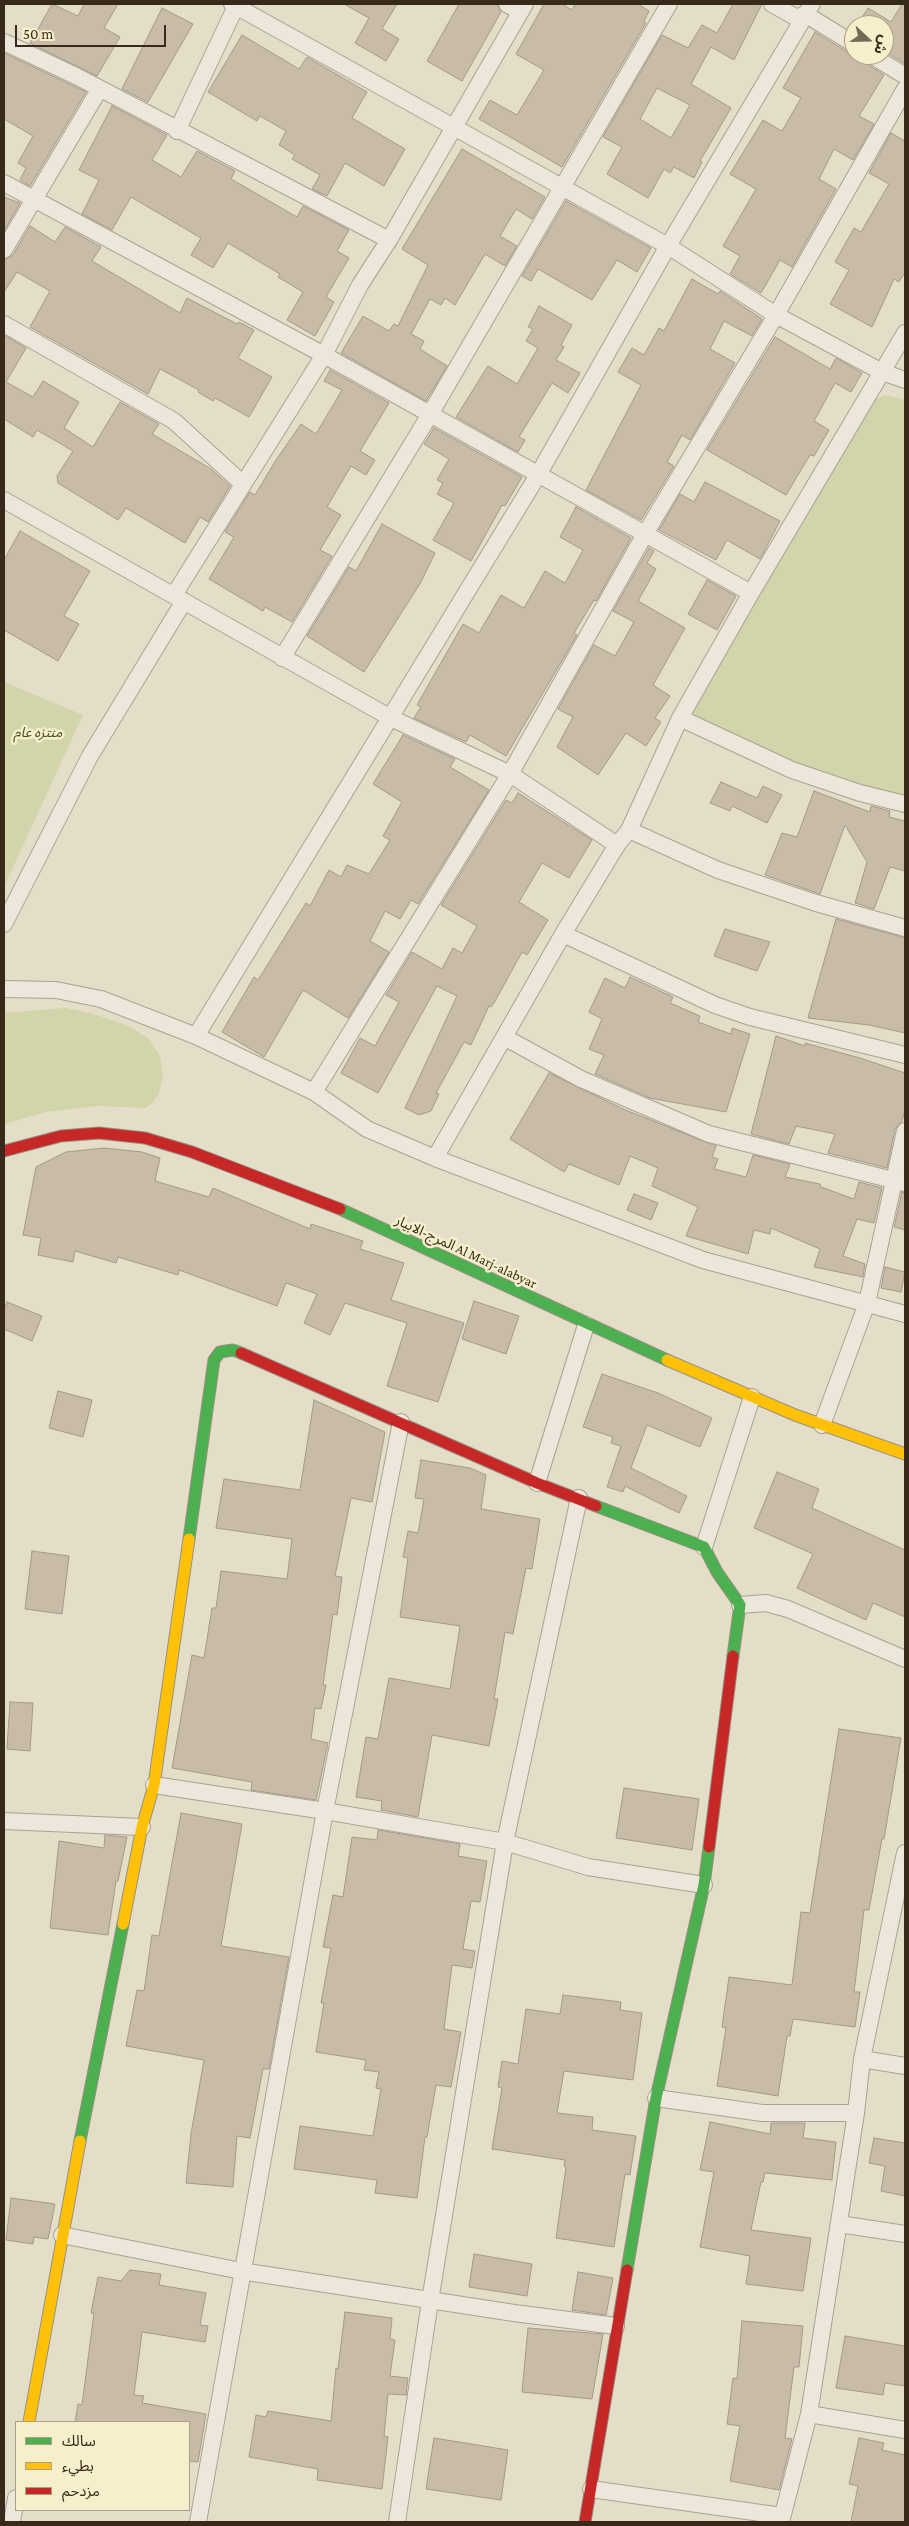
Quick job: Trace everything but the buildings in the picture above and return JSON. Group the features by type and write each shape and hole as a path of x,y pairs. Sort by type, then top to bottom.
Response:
{"street":[{"path":"177,131 235,4 359,76 454,126 668,246 776,315 882,372 905,380"},
{"path":"282,658 429,416 670,4"},
{"path":"772,4 797,18 808,9"},
{"path":"4,924 94,750 243,484 324,355 360,285 390,240 454,126 517,6"},
{"path":"808,9 844,36"},
{"path":"196,1036 392,718 538,475 668,246 808,9"},
{"path":"4,42 390,240"},
{"path":"887,65 905,76"},
{"path":"314,1092 510,774 645,534 776,315 905,89"},
{"path":"4,250 33,198 99,90"},
{"path":"4,183 324,355 429,416 750,593"},
{"path":"4,324 174,421 243,484"},
{"path":"435,1158 563,934 617,845 629,830 680,718 750,593 905,333"},
{"path":"4,500 282,658 392,718 510,774 617,845"},
{"path":"680,718 792,770 860,793 905,804"},
{"path":"629,830 718,870 816,903 905,928"},
{"path":"563,934 715,1005 750,1017 905,1055"},
{"path":"4,990 56,990 101,999 196,1036 314,1092 367,1129 435,1158 703,1260 905,1314"},
{"path":"504,1037 581,1079 709,1134 899,1181"},
{"path":"822,1425 867,1303 899,1181 905,1131"},
{"name":"المرج-الابيار Al Marj-alabyar","path":"4,1151 61,1136 99,1133 145,1138 192,1152 326,1203 586,1324 752,1397 822,1425 905,1454"},
{"path":"538,1483 586,1324"},
{"path":"29,2421 62,2235 142,1827 154,1785 216,1354 226,1350 233,1350 538,1483 704,1547 717,1572 740,1605 704,1885 656,2098 616,2326 585,2522"},
{"path":"704,1547 752,1397"},
{"path":"198,2522 241,2271 325,1810 401,1422"},
{"path":"397,2522 430,2301 505,1842 579,1498"},
{"path":"740,1605 766,1603 788,1609 905,1659"},
{"path":"154,1785 325,1810 505,1842 588,1867 704,1885"},
{"path":"4,1821 142,1827"},
{"path":"591,2489 781,2519 809,2414 856,2112 862,2059 905,1853"},
{"path":"862,2059 905,2066"},
{"path":"656,2098 762,2113 856,2112"},
{"path":"839,2224 905,2234"},
{"path":"62,2235 241,2271 430,2301 616,2326"},
{"path":"809,2414 905,2430"},
{"path":"12,2522 15,2504"}],"green space":[{"path":"885,395 905,400 905,796 782,760 692,718 690,710 868,402"},
{"name":"منتزه عام","path":"4,682 83,715 4,887"},
{"path":"65,1008 91,1013 129,1026 149,1039 160,1056 163,1074 159,1093 146,1108 97,1106 46,1112 4,1124 4,1013"}],"traffic: fast":[{"path":"340,1209 667,1360"},
{"path":"189,1539 214,1360 220,1352 233,1350 241,1353"},
{"path":"596,1506 704,1547 717,1572 740,1605 733,1656"},
{"path":"627,2270 656,2098 704,1885 709,1847"},
{"path":"80,2141 123,1924"}],"traffic: slow":[{"path":"667,1360 795,1415 905,1454"},
{"path":"123,1924 142,1827 154,1785 189,1539"},
{"path":"29,2421 80,2141"}],"traffic: jam":[{"path":"4,1151 61,1136 99,1133 145,1138 192,1152 340,1209"},
{"path":"241,1353 537,1483 596,1506"},
{"path":"709,1847 733,1656"},
{"path":"585,2522 627,2270"}]}
